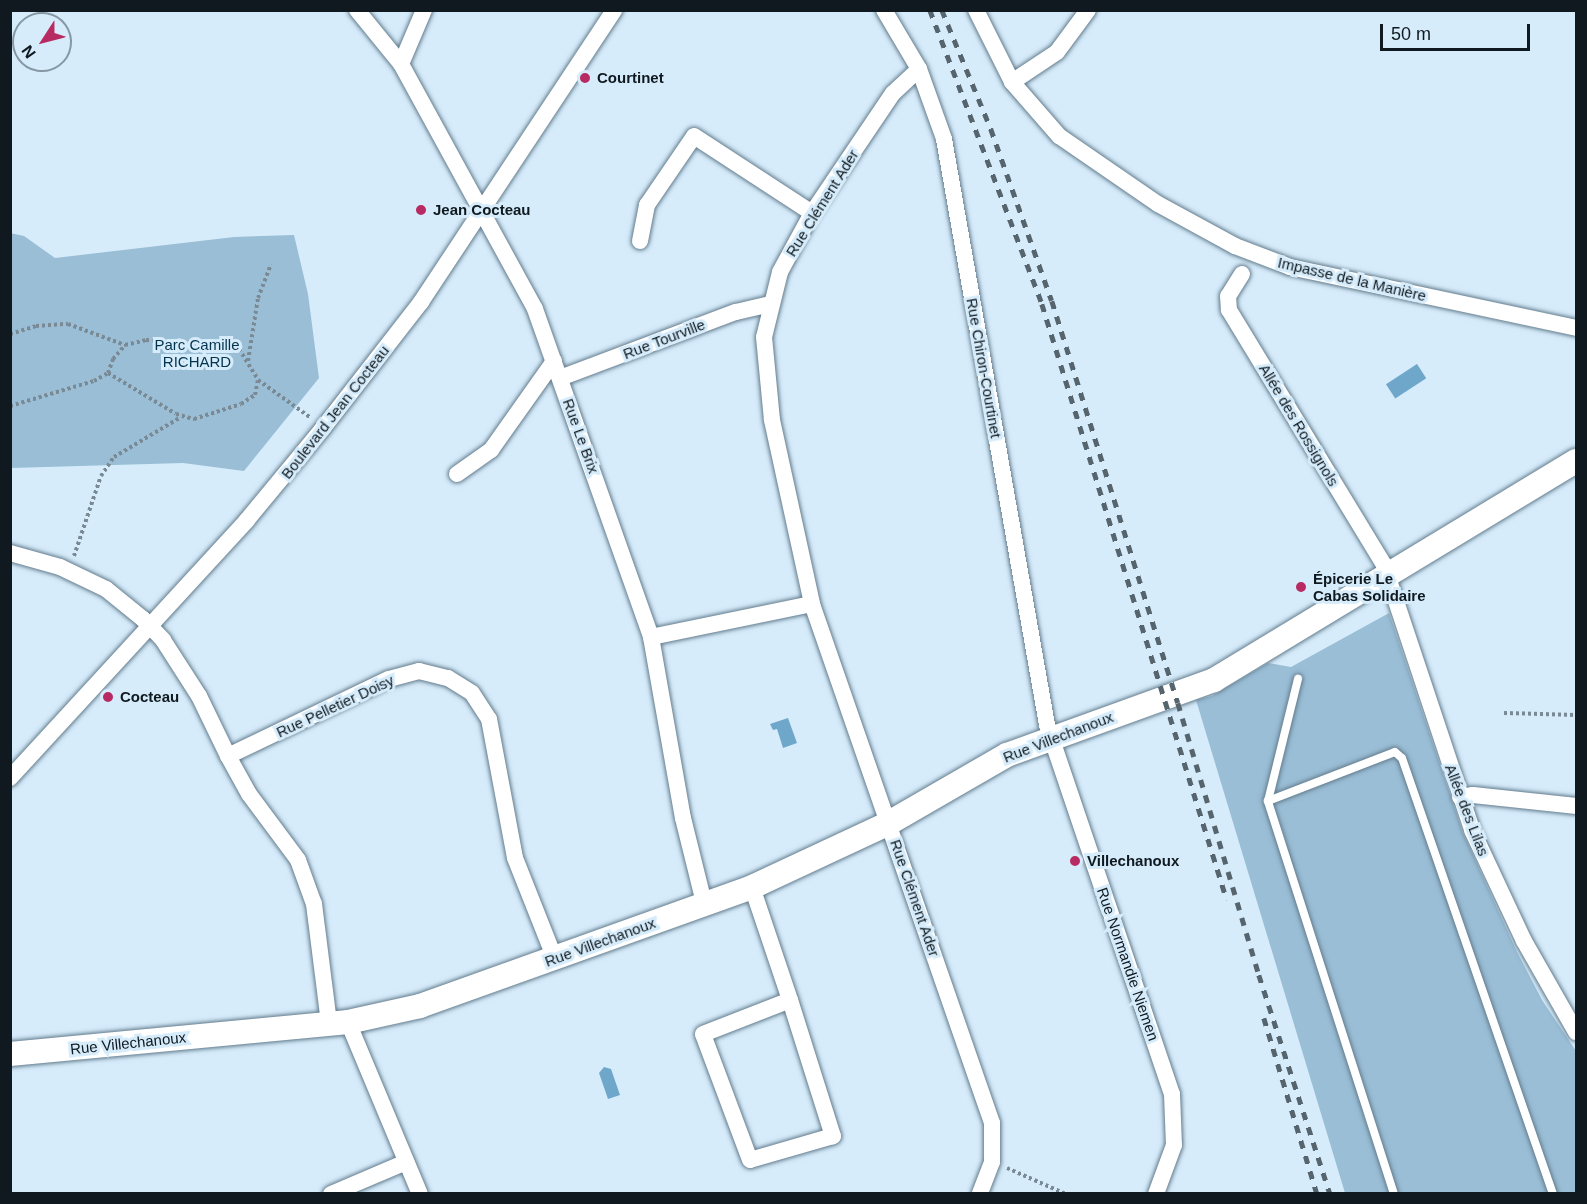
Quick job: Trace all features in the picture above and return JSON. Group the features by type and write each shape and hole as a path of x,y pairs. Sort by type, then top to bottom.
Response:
{"street":[{"name":"Rue Le Brix","path":"357,10 401,64 535,309 651,637 683,818 704,903"},
{"path":"401,64 424,10"},
{"name":"Boulevard Jean Cocteau","path":"10,778 151,627 323,428 421,302 614,10"},
{"name":"Rue Chiron-Courtinet","path":"884,10 920,69 944,139 1034,659 1051,736"},
{"name":"Impasse de la Manière","path":"976,10 1012,82 1059,136 1158,204 1262,258 1576,328"},
{"path":"1012,82 1057,52 1088,10"},
{"name":"Rue Clément Ader","path":"920,69 892,93 813,213 780,272 764,337 772,420 812,604 992,1123 992,1162 980,1194"},
{"path":"640,241 647,204 694,136 813,213"},
{"name":"Allée des Rossignols","path":"1242,274 1228,296 1229,310 1389,576"},
{"name":"Rue Tourville","path":"560,378 735,312 771,304"},
{"path":"457,474 491,450 554,361"},
{"name":"Rue Villechanoux","path":"10,1054 339,1023 420,1006 752,887 888,823 970,773 1051,736 1152,704 1214,680 1576,461"},
{"path":"10,554 69,571 106,589 151,627 199,696 249,794 298,860 314,904 339,1023 420,1194"},
{"name":"Allée des Lilas","path":"1389,576 1460,797 1524,941 1576,1032"},
{"path":"651,637 812,604"},
{"name":"Rue Pelletier Doisy","path":"228,756 389,679 419,671 448,678 472,693 489,719 515,858 555,959"},
{"name":"Rue Normandie Niemen","path":"1051,736 1172,1094 1174,1144 1156,1194"},
{"path":"1460,797 1473,795 1576,806"},
{"path":"752,887 790,1000 833,1136 750,1161 703,1034 790,1000"},
{"path":"331,1194 406,1162"}],"lane":[{"path":"1298,679 1268,801 1394,1194"},
{"path":"1268,801 1385,753 1395,752 1402,758 1553,1194"}],"path":[{"path":"247,361 258,298 271,264"},
{"path":"10,334 36,326 68,324 125,345 146,340 227,344 239,349 258,380 323,428"},
{"path":"108,373 113,359 125,345"},
{"path":"10,406 108,373 181,417"},
{"path":"69,571 101,476 114,457 181,417 216,415 242,404 255,394 258,380"},
{"path":"1504,713 1576,715"},
{"path":"992,1162 1066,1194"}],"green space":[{"name":"Parc Camille RICHARD","path":"10,233 24,236 55,258 234,237 294,235 308,294 319,378 244,471 183,463 11,468"},
{"path":"1389,613 1463,833 1517,952 1542,1000 1576,1051 1576,1193 1345,1193 1196,700 1212,696 1268,663 1291,667"}],"shaded area":[{"path":"1417,364 1426,378 1395,398 1386,384"},
{"path":"788,718 797,743 783,748 777,729 773,730 770,724"},
{"path":"604,1067 611,1069 620,1095 608,1099 599,1073"}],"railway":[{"path":"930,10 1042,304 1227,900"},
{"path":"942,10 991,129 1052,301 1178,703 1259,975 1330,1194"},
{"path":"1264,1018 1317,1194"}],"place":[{"name":"Courtinet","path":"585,78"},
{"name":"Jean Cocteau","path":"421,210"},
{"name":"Épicerie Le Cabas Solidaire","path":"1301,587"},
{"name":"Cocteau","path":"108,697"},
{"name":"Villechanoux","path":"1075,861"}]}
